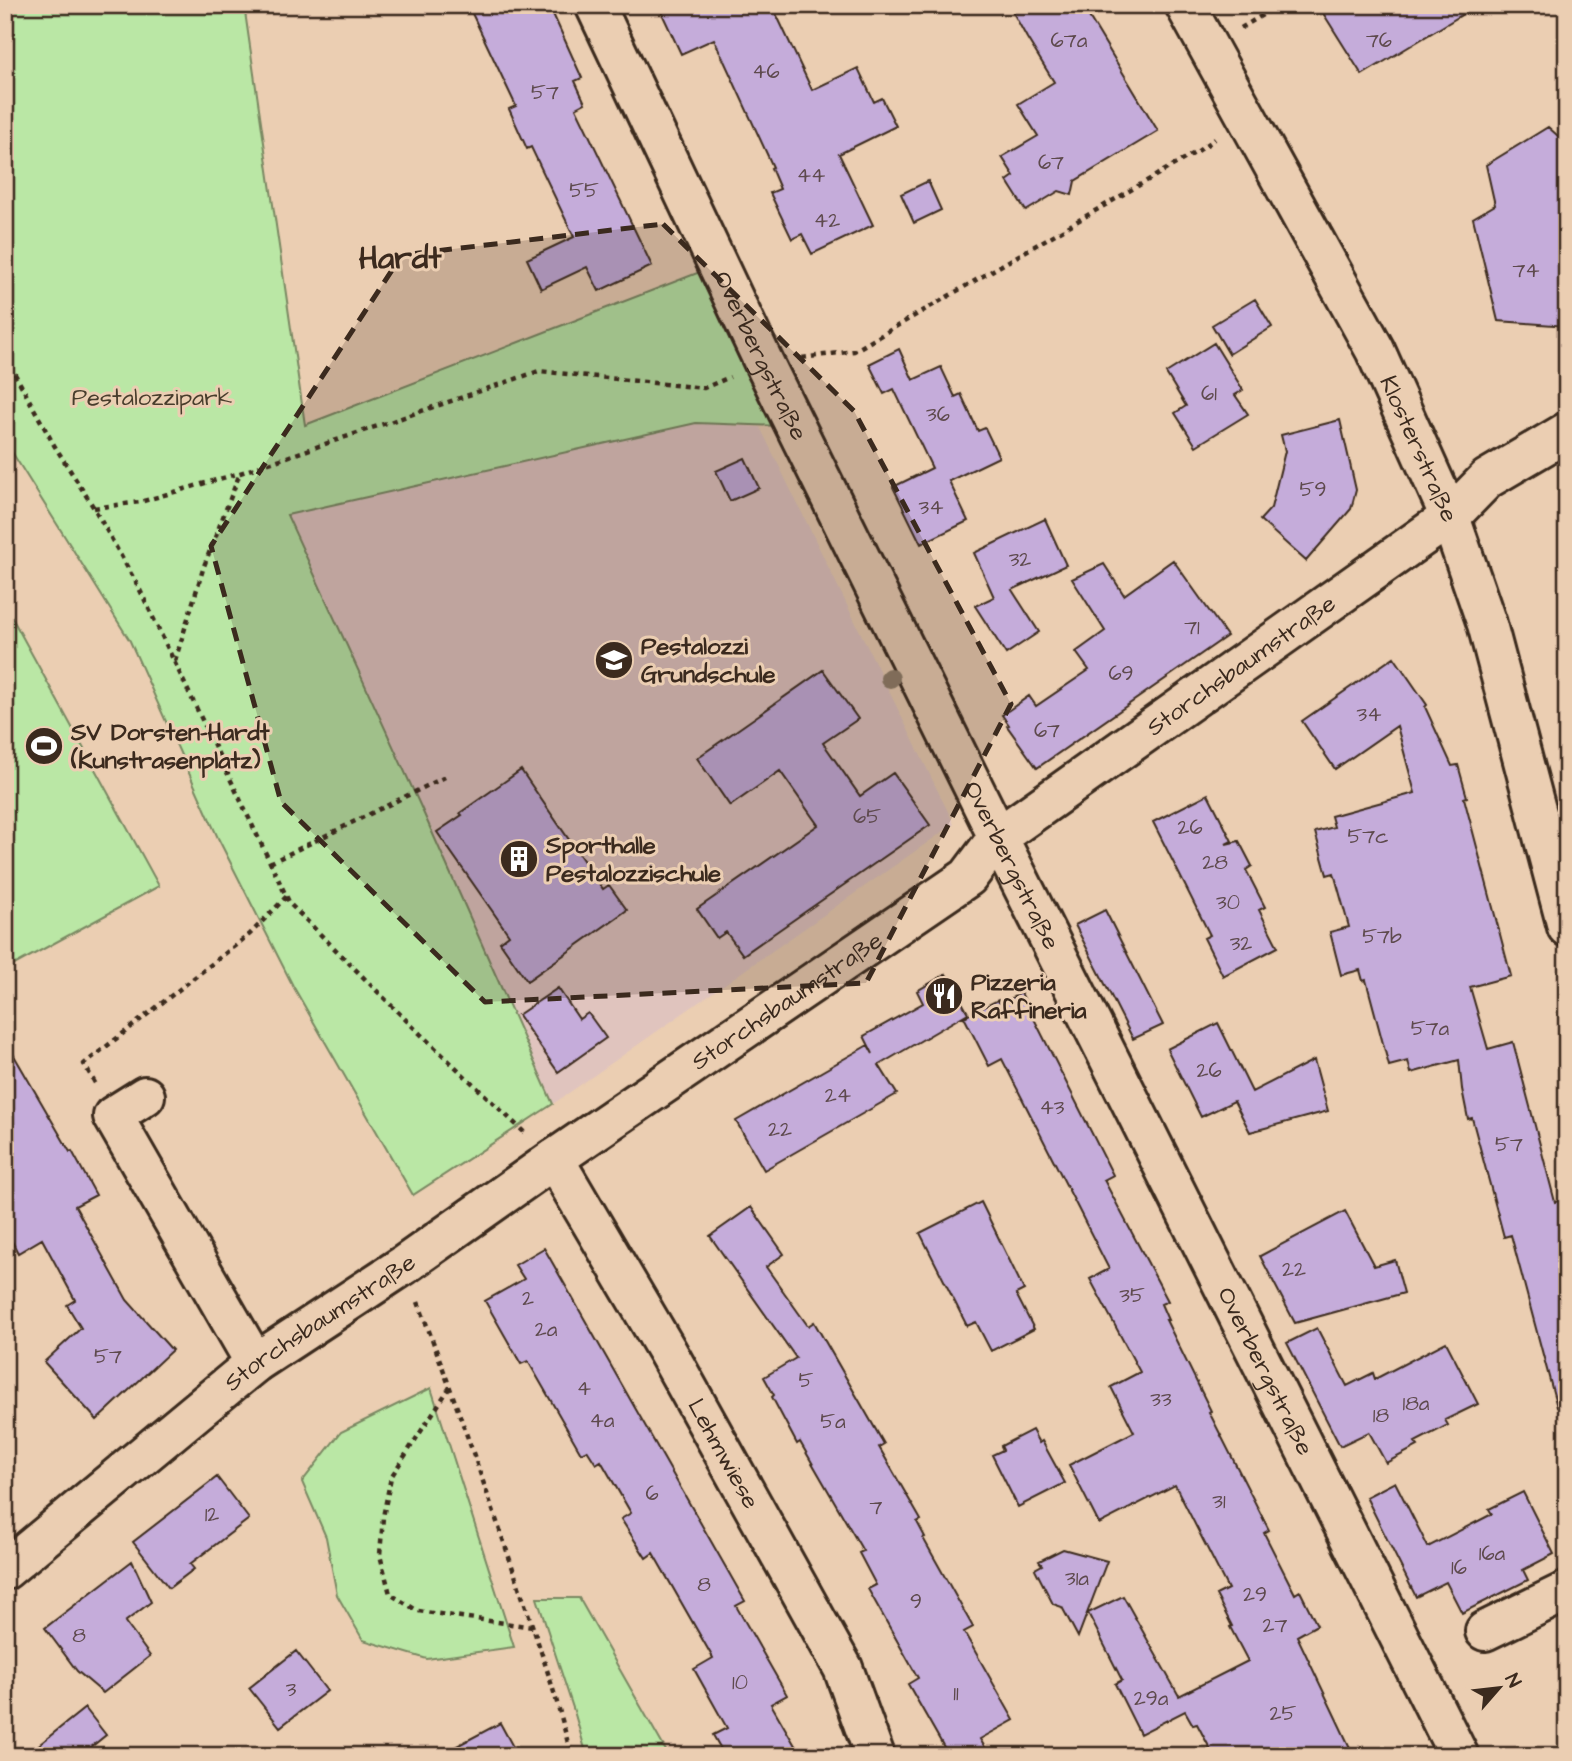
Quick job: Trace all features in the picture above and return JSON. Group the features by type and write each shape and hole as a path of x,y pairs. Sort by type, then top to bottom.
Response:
{"street":[{"name":"Overbergstraße","path":"595,5 764,363 998,837 1459,1756"},
{"name":"Klosterstraße","path":"1185,5 1376,350 1450,517 1487,624 1567,927"},
{"name":"Storchsbaumstraße","path":"5,1570 255,1363 404,1265 554,1159 968,877 998,837 1450,517 1487,479 1567,432"},
{"path":"145,1096 113,1115 255,1363"},
{"name":"Lehmwiese","path":"554,1159 667,1351 843,1668 875,1756"},
{"path":"1485,1631 1567,1591"}],"path":[{"path":"5,356 139,588 290,904 411,1026 554,1159"},
{"path":"94,508 140,502 240,472 204,566 175,662"},
{"path":"271,863 447,776"},
{"path":"113,1115 84,1064 250,934 286,896"},
{"path":"404,1265 450,1387 533,1627 571,1756"},
{"path":"450,1387 391,1478 383,1517 380,1555 390,1594 418,1611 533,1627"}],"highlighted area":[{"path":"663,224 854,411 1011,704 866,983 485,1002 281,802 211,546 402,255"}],"shaded area":[{"name":"Pestalozzi Grundschule","path":"696,423 760,427 954,824 553,1104 287,514"}],"green space":[{"name":"Pestalozzipark","path":"5,5 244,5 305,425 705,270 779,426 696,423 287,515 553,1104 413,1195 293,986 218,838 130,641 5,441"},
{"name":"SV Dorsten-Hardt (Kunstrasenplatz)","path":"5,605 159,886 5,970"},
{"path":"431,1388 514,1647 427,1659 363,1640 337,1595 326,1537 302,1482 341,1432"},
{"path":"537,1598 579,1598 669,1756 587,1756"}],"building":[{"path":"468,5 549,5 582,78 575,81 585,103 576,108 652,266 599,291 587,267 541,289 527,259 574,237 531,147 527,149 509,109 516,106"},
{"path":"658,5 772,5 812,90 858,68 874,102 882,98 896,126 839,154 873,225 812,254 802,234 792,239 770,193 780,189 771,168 773,167 714,39 681,54"},
{"path":"1009,5 1082,5 1158,131 1075,181 1072,195 1059,191 1026,211 1007,181 1014,176 1002,157 1038,136 1018,104 1054,82"},
{"path":"1318,5 1478,5 1362,75"},
{"path":"1548,127 1567,144 1567,326 1498,321 1473,218 1495,205 1486,165"},
{"path":"928,181 941,210 914,223 901,194"},
{"path":"1255,299 1272,327 1229,354 1212,325"},
{"path":"1214,343 1243,390 1235,395 1248,414 1196,446 1175,413 1186,406 1166,373"},
{"path":"899,349 913,380 941,367 955,397 961,394 978,431 985,428 999,457 949,481 968,521 921,544 893,487 932,468 894,389 884,394 869,364"},
{"path":"1340,420 1356,490 1351,509 1306,561 1260,520 1271,508 1285,451 1281,435"},
{"path":"745,458 759,488 730,501 716,471"},
{"path":"1045,519 1066,565 1012,590 1039,632 1006,654 975,606 994,597 974,553"},
{"path":"1173,560 1227,636 1037,768 1002,715 1029,696 1036,706 1089,670 1076,652 1105,631 1072,579 1104,564 1124,595"},
{"path":"1394,657 1427,705 1425,707 1452,766 1458,765 1467,797 1464,798 1511,976 1470,987 1488,1049 1513,1042 1555,1202 1567,1199 1567,1405 1557,1407 1511,1235 1504,1237 1472,1118 1468,1119 1459,1060 1411,1073 1408,1061 1389,1066 1366,980 1363,981 1360,970 1341,975 1330,932 1349,927 1334,873 1327,875 1315,832 1334,827 1331,816 1415,793 1397,726 1335,769 1302,721"},
{"path":"823,670 858,719 823,743 860,796 893,773 930,825 743,955 726,932 717,938 697,909 818,825 780,771 730,806 697,758"},
{"name":"Sporthalle Pestalozzischule","path":"521,770 603,889 609,885 627,910 527,981 500,942 509,935 437,832"},
{"path":"1208,794 1232,841 1226,844 1239,841 1252,866 1246,870 1265,907 1259,910 1278,947 1223,976 1204,938 1210,935 1153,822"},
{"path":"1105,910 1163,1025 1133,1039 1075,925"},
{"path":"946,974 968,1013 879,1065 897,1094 764,1170 736,1121 868,1045 873,1054 864,1036 923,1003 917,991"},
{"path":"558,988 579,1019 588,1013 606,1038 558,1072 518,1015"},
{"path":"1021,993 1113,1175 1104,1180 1168,1301 1161,1304 1166,1320 1269,1530 1264,1533 1295,1594 1300,1591 1317,1625 1297,1636 1354,1756 1214,1756 1197,1724 1193,1725 1185,1711 1140,1734 1115,1684 1122,1680 1088,1613 1123,1596 1179,1696 1248,1661 1216,1595 1228,1589 1175,1485 1099,1524 1069,1465 1134,1432 1111,1387 1140,1372 1090,1279 1109,1269 1002,1059 989,1066 964,1017 998,1000 1000,1004"},
{"path":"1218,1023 1252,1092 1314,1060 1328,1111 1250,1132 1234,1101 1201,1117 1167,1049"},
{"path":"5,1040 96,1195 75,1206 127,1300 172,1350 97,1420 44,1362 81,1328 67,1305 75,1300 42,1239 18,1253 5,1228"},
{"path":"981,1202 1024,1290 1016,1294 1034,1329 991,1351 976,1322 967,1326 920,1233"},
{"path":"751,1207 784,1254 766,1267 808,1326 814,1322 884,1444 879,1447 921,1520 917,1522 925,1537 923,1538 973,1627 964,1632 1014,1720 980,1739 990,1756 949,1756 908,1684 918,1678 868,1589 876,1585 859,1553 863,1551 800,1442 797,1444 772,1397 774,1395 764,1377 796,1358 710,1236"},
{"path":"1345,1211 1374,1266 1395,1260 1404,1293 1295,1323 1260,1256"},
{"path":"544,1248 745,1601 736,1606 787,1695 771,1704 801,1756 725,1756 713,1735 727,1728 694,1669 713,1658 653,1553 646,1558 621,1519 631,1513 601,1461 596,1464 587,1450 581,1453 528,1361 521,1364 485,1301 524,1279 515,1265"},
{"path":"1317,1328 1347,1386 1373,1373 1375,1379 1446,1342 1478,1404 1445,1420 1448,1425 1415,1442 1418,1446 1386,1463 1369,1432 1340,1446 1287,1343"},
{"path":"1032,1430 1039,1443 1042,1441 1065,1483 1018,1507 992,1455 1003,1450 1001,1446"},
{"path":"217,1477 249,1519 190,1564 194,1569 169,1588 133,1542"},
{"path":"1395,1482 1428,1547 1492,1514 1489,1509 1523,1492 1554,1554 1523,1570 1528,1580 1462,1613 1446,1582 1416,1597 1366,1497"},
{"path":"1063,1549 1107,1561 1078,1637 1062,1607 1053,1604 1035,1569 1042,1565 1039,1561"},
{"path":"132,1561 151,1602 125,1622 150,1656 103,1693 77,1671 45,1628"},
{"path":"296,1651 327,1691 280,1727 249,1688"},
{"path":"85,1708 106,1735 80,1756 25,1756"},
{"path":"500,1723 518,1756 438,1756"}],"place":[{"name":"Pestalozzi Grundschule","path":"614,660"},
{"name":"SV Dorsten-Hardt (Kunstrasenplatz)","path":"44,746"},
{"name":"Sporthalle Pestalozzischule","path":"519,859"},
{"name":"Pizzeria Raffineria","path":"944,996"}],"district":[{"name":"Hardt","path":"400,257"}]}
